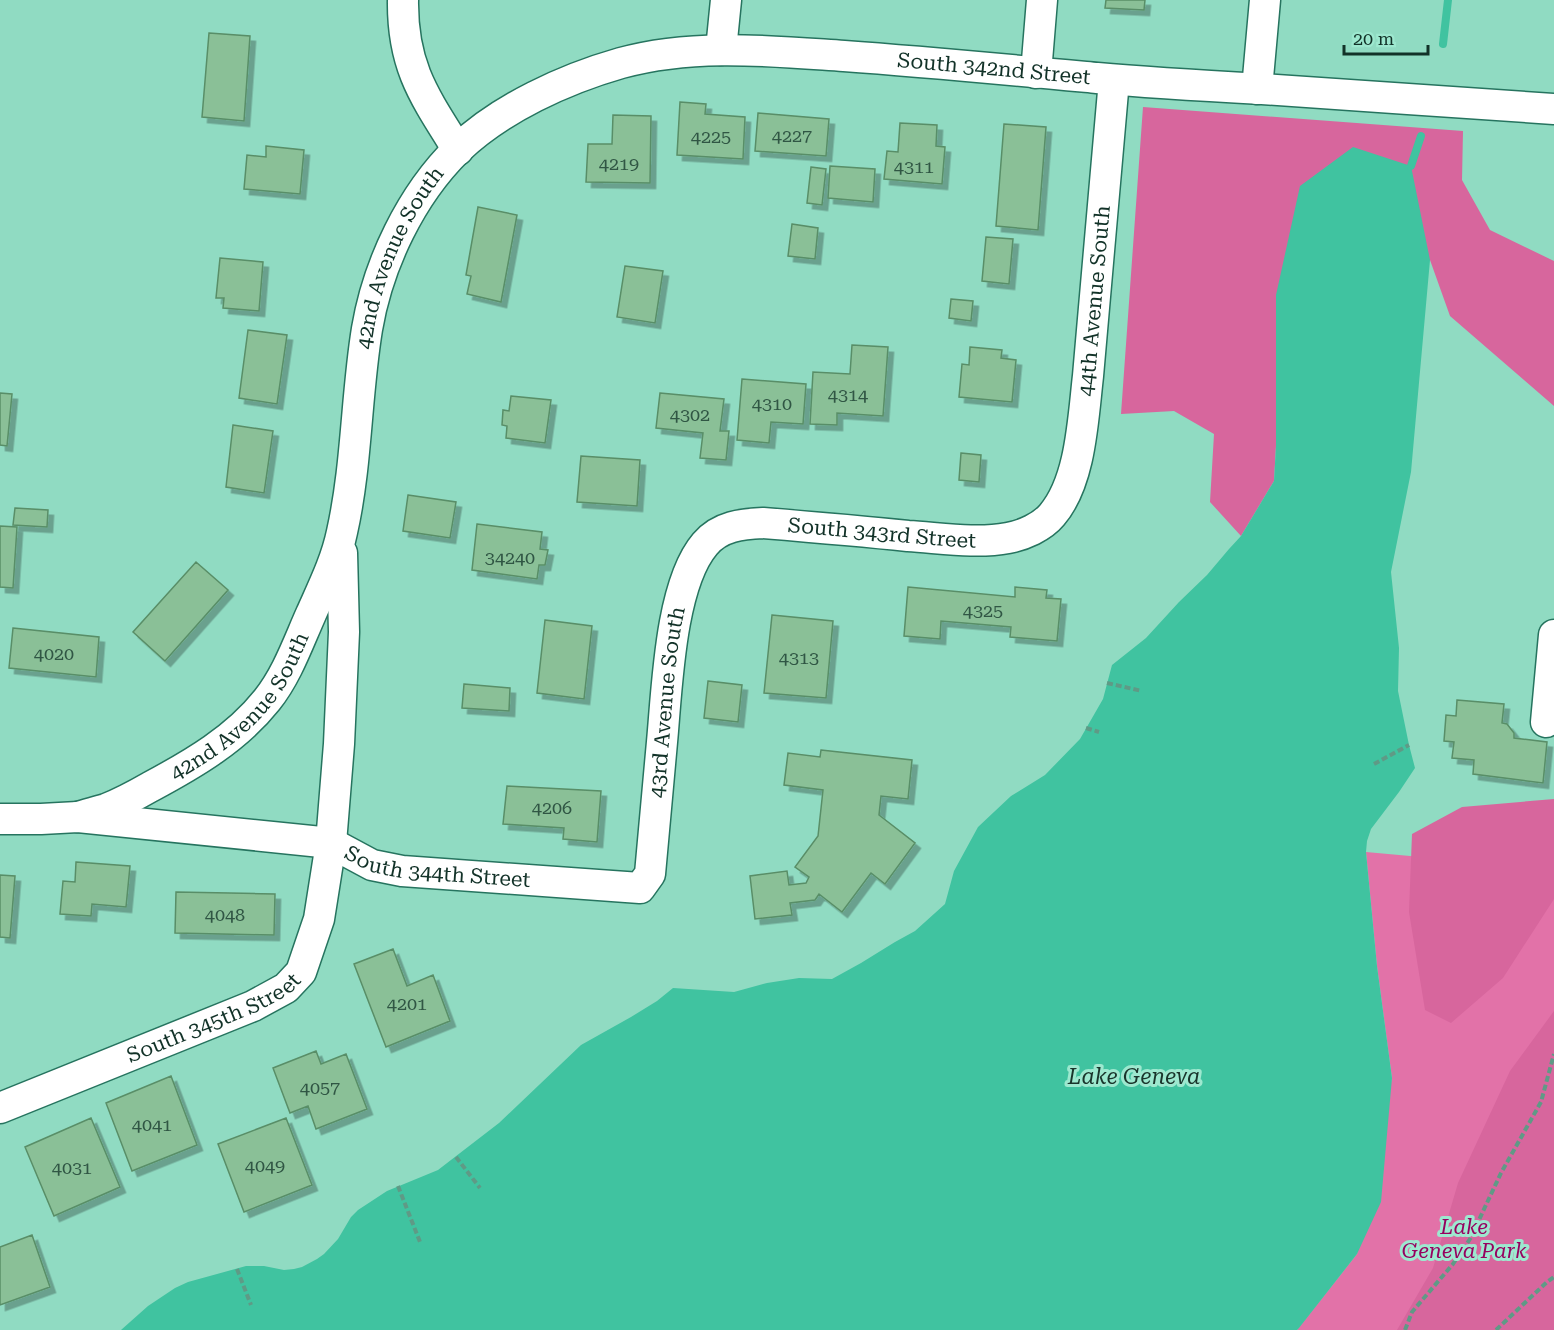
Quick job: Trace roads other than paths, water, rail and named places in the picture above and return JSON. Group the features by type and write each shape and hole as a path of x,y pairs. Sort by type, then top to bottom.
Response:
{"street":[{"name":"42nd Avenue South","path":"78,817 109,808 195,762 244,723 266,701 281,678 326,581 341,536 352,478 364,347 377,284 387,257 410,213 441,168 458,150 429,104 413,70 405,36 403,0"},
{"path":"722,50 726,0"},
{"path":"1036,73 1042,0"},
{"path":"1257,89 1265,0"},
{"name":"South 342nd Street","path":"458,150 490,123 509,111 555,88 602,69 650,56 722,50 766,50 1114,80 1554,109"},
{"name":"44th Avenue South","path":"1052,516 1071,480 1081,434 1114,80"},
{"name":"South 343rd Street","path":"711,538 733,526 763,523 945,539 992,540 1011,538 1034,529 1052,516"},
{"name":"42nd Avenue South","path":"331,843 343,686 345,598 341,536"},
{"name":"43rd Avenue South","path":"650,874 668,671 676,617 689,573 698,554 711,538"},
{"path":"1546,722 1554,635"},
{"path":"0,819 78,817"},
{"name":"South 344th Street","path":"78,817 331,843 372,865 402,871 640,888 650,874"},
{"name":"South 345th Street","path":"0,1108 253,1006 286,988 301,972 319,919 331,843"}],"water":[{"name":"Lake Geneva","path":"1353,147 1411,166 1430,260 1411,472 1391,572 1399,648 1398,691 1415,768 1371,829 1366,852 1377,966 1392,1078 1381,1202 1357,1254 1297,1330 121,1330 148,1306 188,1282 246,1266 294,1269 317,1259 338,1239 358,1210 387,1191 438,1170 499,1123 581,1045 657,1001 673,988 734,992 767,983 799,978 832,979 915,931 945,904 954,871 978,827 1011,796 1045,775 1080,739 1103,699 1112,665 1146,638 1207,575 1241,536 1274,481 1276,295 1300,186"}],"waterway":[{"path":"1443,44 1448,0"},
{"path":"1411,166 1421,136"}],"park label":[{"name":"Lake Geneva Park","path":"1464,1239"}]}
